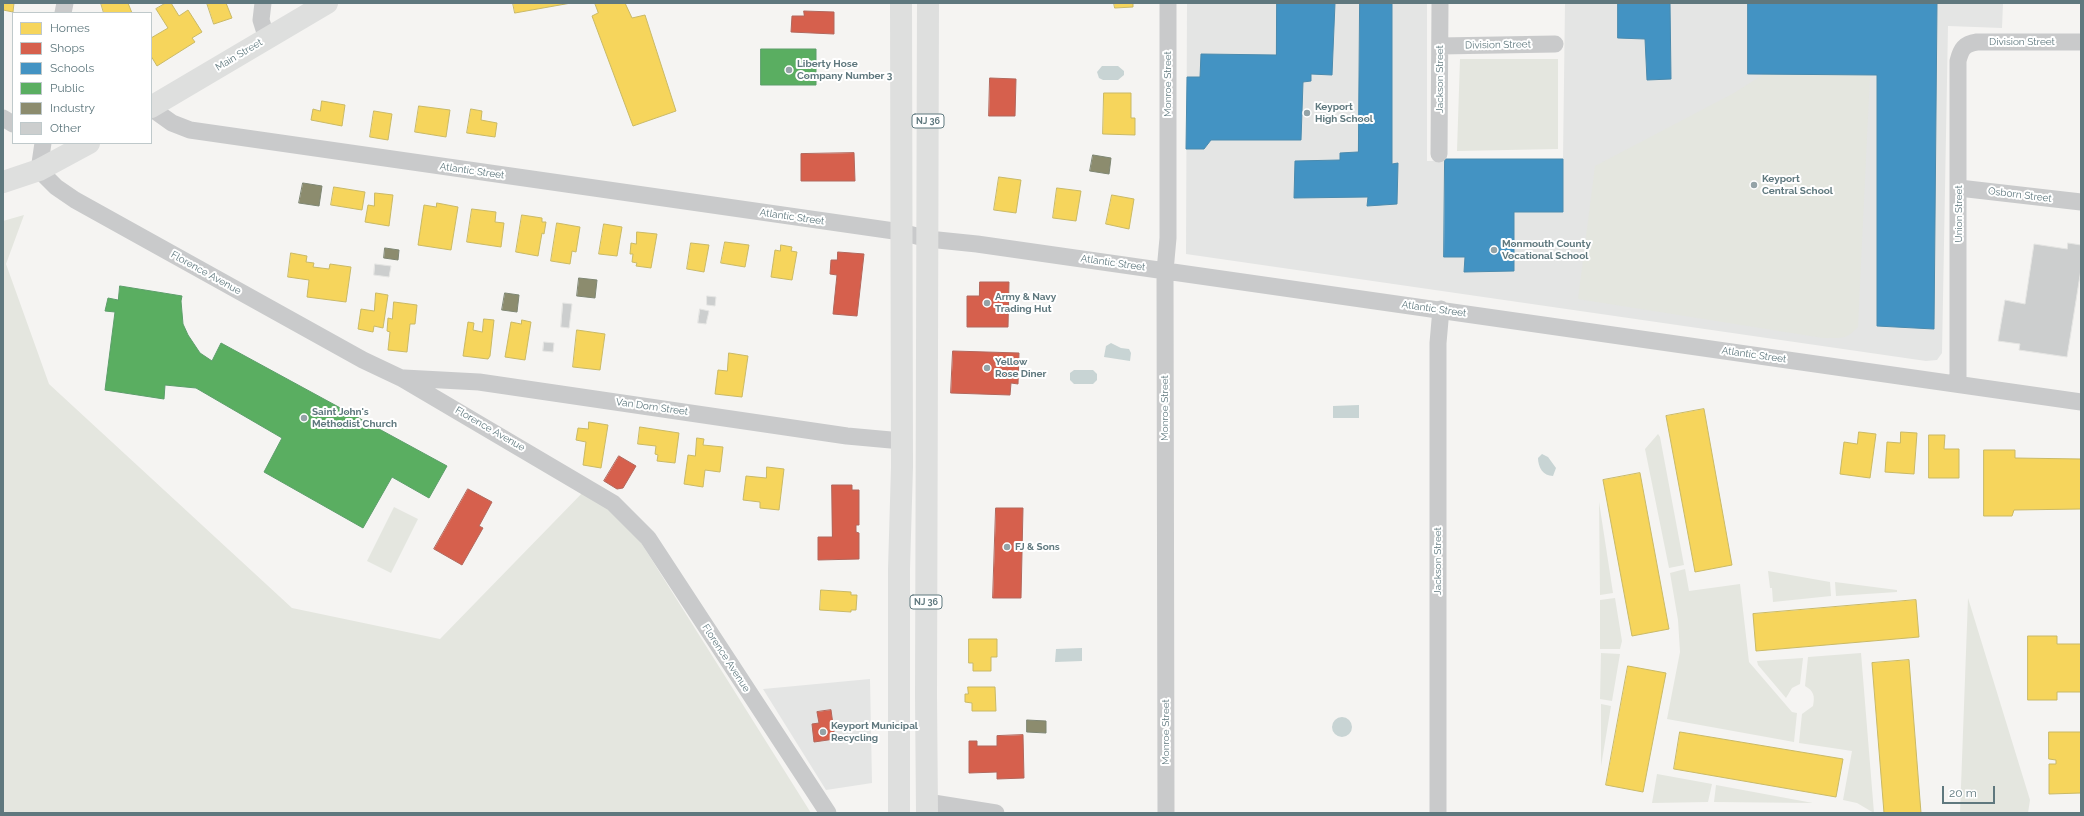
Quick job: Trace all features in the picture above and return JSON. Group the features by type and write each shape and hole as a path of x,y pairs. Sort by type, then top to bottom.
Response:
{"main road":[{"name":"Main Street","path":"152,107 327,3"},
{"name":"NJ 36","path":"899,813 899,569 902,441 901,3"},
{"name":"NJ 36","path":"927,807 928,3"},
{"path":"3,182 39,170 87,144"},
{"path":"884,813 899,789"}],"street":[{"path":"262,3 261,20 267,39"},
{"name":"Monroe Street","path":"1166,813 1165,271 1168,238 1168,3"},
{"name":"Jackson Street","path":"1439,154 1440,3"},
{"name":"Division Street","path":"1964,46 1977,42 2081,42"},
{"name":"Division Street","path":"1440,46 1555,44"},
{"name":"Union Street","path":"1958,383 1958,61 1960,51 1964,46"},
{"name":"Atlantic Street","path":"152,109 172,123 190,130 901,232 928,239 977,244 1441,309 2081,402"},
{"path":"3,118 12,123"},
{"path":"39,170 43,144"},
{"name":"Florence Avenue","path":"39,170 56,187 82,204 363,360 401,378 613,503 634,522 648,538 828,813"},
{"name":"Osborn Street","path":"1959,188 2081,202"},
{"name":"Jackson Street","path":"1438,813 1438,343 1441,309"},
{"name":"Van Dorn Street","path":"401,378 479,382 847,436 902,441"},
{"path":"927,807 996,813"}],"shaded area":[{"name":"Keyport Central School","path":"1187,3 1427,3 1427,161 1563,159 1565,3 2003,3 2002,28 1948,26 1942,353 1937,360 1926,361 1186,254"},
{"path":"1460,59 1558,59 1558,149 1457,151"},
{"path":"1102,66 1118,66 1124,71 1124,75 1118,80 1103,80 1099,78 1097,72"},
{"path":"1764,74 1870,75 1858,327 1850,334 1843,337 1823,338 1578,299 1595,166 1734,93"},
{"path":"24,215 6,264 49,384 292,608 440,639 589,486 618,506 811,813 3,813 3,221"},
{"path":"1111,343 1121,348 1129,349 1131,353 1130,361 1104,357 1106,346"},
{"path":"1074,370 1093,370 1097,374 1097,380 1093,384 1074,384 1070,380 1070,373"},
{"path":"1359,405 1359,418 1333,418 1333,406"},
{"path":"1658,434 1660,437 1684,565 1669,568 1645,449"},
{"path":"1542,454 1548,457 1556,468 1553,476 1549,476 1544,473 1540,468 1538,458"},
{"path":"1599,502 1613,593 1600,595"},
{"path":"394,507 418,519 391,573 367,561"},
{"path":"1685,569 1689,591 1740,584 1749,662 1792,712 1797,713 1794,742 1667,719 1680,652 1678,620 1670,573"},
{"path":"1768,571 1830,582 1831,596 1773,602 1772,588 1770,588"},
{"path":"1835,582 1897,590 1897,592 1836,596"},
{"path":"1615,598 1622,641 1620,649 1600,649 1600,600"},
{"path":"1968,598 2030,800 2028,813 1960,813"},
{"path":"1082,648 1082,661 1055,662 1056,649"},
{"path":"1601,653 1620,654 1612,701 1600,699"},
{"path":"1861,653 1874,813 1857,803 1843,800 1852,751 1799,743 1802,714 1813,706 1814,702 1812,692 1805,686 1808,657"},
{"path":"1803,658 1800,684 1792,688 1786,698 1758,665 1757,661"},
{"path":"870,679 872,783 826,790 763,689"},
{"path":"1601,704 1611,706 1601,766"},
{"path":"1342,717 1349,720 1352,727 1349,734 1342,737 1335,734 1332,727 1335,720"},
{"path":"1657,774 1712,784 1708,802 1652,803"},
{"path":"1716,785 1813,803 1714,802"}],"building: Homes":[{"path":"3,3 14,3 13,12 3,10"},
{"path":"101,3 128,3 132,12 104,12"},
{"path":"166,3 171,3 179,16 188,10 202,32 192,38 195,42 157,66 152,58 152,37 168,28 156,9"},
{"path":"207,3 226,3 232,18 214,24"},
{"path":"513,3 571,3 515,13"},
{"path":"595,3 625,3 632,18 645,15 676,111 633,126 592,16 598,13"},
{"path":"1114,3 1133,3 1133,7 1115,8"},
{"path":"1104,93 1131,93 1131,118 1135,118 1135,135 1103,134"},
{"path":"322,101 345,105 342,126 311,120 313,109 320,111"},
{"path":"419,106 450,110 446,137 415,132"},
{"path":"471,109 482,111 481,120 497,123 495,137 467,133"},
{"path":"374,111 392,114 388,140 370,137"},
{"path":"999,177 1021,180 1016,213 994,210"},
{"path":"334,187 365,192 362,210 331,205"},
{"path":"1057,188 1081,191 1076,221 1053,218"},
{"path":"375,193 393,195 389,226 365,222 368,205 374,206"},
{"path":"1112,195 1134,199 1129,229 1106,224"},
{"path":"437,203 458,207 451,250 418,245 424,205 436,207"},
{"path":"472,209 496,212 495,222 504,223 501,247 467,242"},
{"path":"522,215 542,218 542,222 546,222 544,234 542,233 538,256 516,252"},
{"path":"557,223 580,227 576,252 572,251 570,264 551,261"},
{"path":"604,224 622,227 617,256 599,254"},
{"path":"637,232 657,234 651,268 636,266 637,263 632,262 633,254 630,254 631,243 636,244"},
{"path":"725,242 749,245 745,267 721,263"},
{"path":"691,243 709,245 704,272 687,269"},
{"path":"781,245 792,247 791,251 797,252 792,280 771,277 775,250 780,251"},
{"path":"291,253 307,256 306,262 314,263 313,267 329,269 330,264 351,267 346,302 307,297 309,280 288,277"},
{"path":"376,293 388,295 383,328 374,326 373,332 358,329 361,309 374,311"},
{"path":"394,302 417,305 415,324 410,324 407,352 388,350 390,332 387,331 388,318 392,319"},
{"path":"484,319 494,320 490,356 488,359 463,356 468,322 474,323 473,330 482,332"},
{"path":"522,320 531,322 525,360 505,357 511,322 521,324"},
{"path":"577,330 605,334 600,370 573,367"},
{"path":"729,353 748,356 742,397 715,394 718,370 727,371"},
{"path":"1704,409 1732,565 1695,572 1666,416"},
{"path":"589,422 608,425 601,468 583,465 586,442 576,440 578,428 588,429"},
{"path":"640,427 679,433 675,463 657,461 658,455 655,454 656,446 638,444"},
{"path":"1859,432 1876,434 1870,478 1840,474 1844,442 1857,444"},
{"path":"1901,432 1917,433 1914,474 1885,472 1887,442 1900,443"},
{"path":"1929,435 1945,435 1944,449 1959,449 1959,478 1929,478"},
{"path":"697,438 704,439 703,445 723,447 720,472 705,470 703,487 684,484 688,455 695,456"},
{"path":"1984,450 2015,450 2015,458 2081,459 2081,509 2014,510 2012,516 1984,516"},
{"path":"767,467 784,469 779,510 760,508 760,502 743,500 746,476 766,478"},
{"path":"1640,473 1669,629 1632,636 1603,480"},
{"path":"821,590 851,592 851,595 857,595 856,610 851,610 851,612 820,610"},
{"path":"1916,600 1919,637 1756,651 1753,614"},
{"path":"2028,636 2057,636 2057,644 2081,644 2081,692 2057,692 2057,700 2028,700"},
{"path":"969,639 997,639 997,657 991,657 991,671 973,671 973,663 969,663"},
{"path":"1909,660 1921,813 1884,813 1872,663"},
{"path":"1628,666 1666,673 1643,792 1606,785"},
{"path":"968,687 995,687 996,711 972,711 972,703 965,702 965,694 968,694"},
{"path":"1680,732 1843,759 1836,797 1674,769"},
{"path":"2049,732 2081,732 2081,793 2049,794 2049,764 2056,764 2056,760 2049,759"}],"building: Shops":[{"path":"804,11 834,12 834,34 791,32 792,16 804,16"},
{"path":"990,78 1016,79 1015,116 989,116"},
{"path":"854,153 855,181 801,181 801,154"},
{"path":"838,252 864,254 857,316 833,314 837,275 830,274 831,260 837,260"},
{"path":"980,282 1009,282 1008,327 967,327 967,296 979,296"},
{"path":"953,351 1019,353 1018,384 1011,383 1010,395 951,393"},
{"path":"619,456 636,466 623,488 617,489 604,481"},
{"path":"832,485 852,485 852,490 859,490 859,525 856,525 856,532 859,533 859,559 818,560 818,537 832,537"},
{"path":"468,489 492,502 479,526 483,528 462,565 434,549"},
{"path":"996,508 1023,508 1021,598 993,598"},
{"name":"Keyport Municipal Recycling","path":"831,710 835,739 814,742 812,724 819,723 817,712"},
{"path":"1023,735 1024,778 997,779 997,772 969,773 969,741 977,741 977,746 997,746 997,736"}],"building: Schools":[{"path":"1277,3 1335,3 1332,75 1311,74 1311,81 1303,82 1301,140 1211,140 1204,149 1186,149 1187,77 1200,77 1201,54 1276,55"},
{"path":"1360,3 1392,3 1392,164 1398,163 1397,204 1367,206 1368,197 1294,198 1295,161 1340,160 1340,153 1358,152"},
{"path":"1618,3 1670,3 1671,79 1647,80 1645,39 1618,38"},
{"path":"1748,3 1937,3 1934,329 1877,326 1877,75 1748,74"},
{"path":"1445,159 1563,159 1563,212 1514,212 1514,271 1464,272 1465,257 1444,257"}],"building: Public":[{"path":"761,49 816,49 816,85 761,85"},
{"name":"Saint John's Methodist Church","path":"120,286 182,296 183,324 188,335 200,353 212,361 221,343 447,466 429,498 392,477 363,528 264,472 282,438 196,388 165,385 164,399 105,390 115,312 105,311 108,298 118,300"}],"building: Industry":[{"path":"1093,155 1111,158 1109,174 1090,171"},
{"path":"303,183 322,186 319,206 299,203"},
{"path":"385,248 399,250 398,260 384,258"},
{"path":"579,278 597,280 595,298 577,296"},
{"path":"505,293 519,295 517,312 502,310"},
{"path":"1027,720 1046,721 1046,733 1027,732"}],"building: Other":[{"path":"2068,243 2081,245 2081,269 2067,357 2019,350 2020,344 1998,341 2005,300 2025,304 2034,244 2067,249"},
{"path":"375,264 391,266 389,277 374,275"},
{"path":"707,296 716,297 715,306 707,305"},
{"path":"563,303 572,304 569,328 561,327"},
{"path":"700,309 709,311 706,324 698,323"},
{"path":"544,342 554,343 553,352 543,351"}],"place":[{"name":"Liberty Hose Company Number 3","path":"789,70"},
{"name":"Keyport High School","path":"1307,113"},
{"name":"Keyport Central School","path":"1754,185"},
{"name":"Monmouth County Vocational School","path":"1494,250"},
{"name":"Army & Navy Trading Hut","path":"987,303"},
{"name":"Yellow Rose Diner","path":"987,368"},
{"name":"Saint John's Methodist Church","path":"304,418"},
{"name":"FJ & Sons","path":"1007,547"},
{"name":"Keyport Municipal Recycling","path":"823,732"}]}
